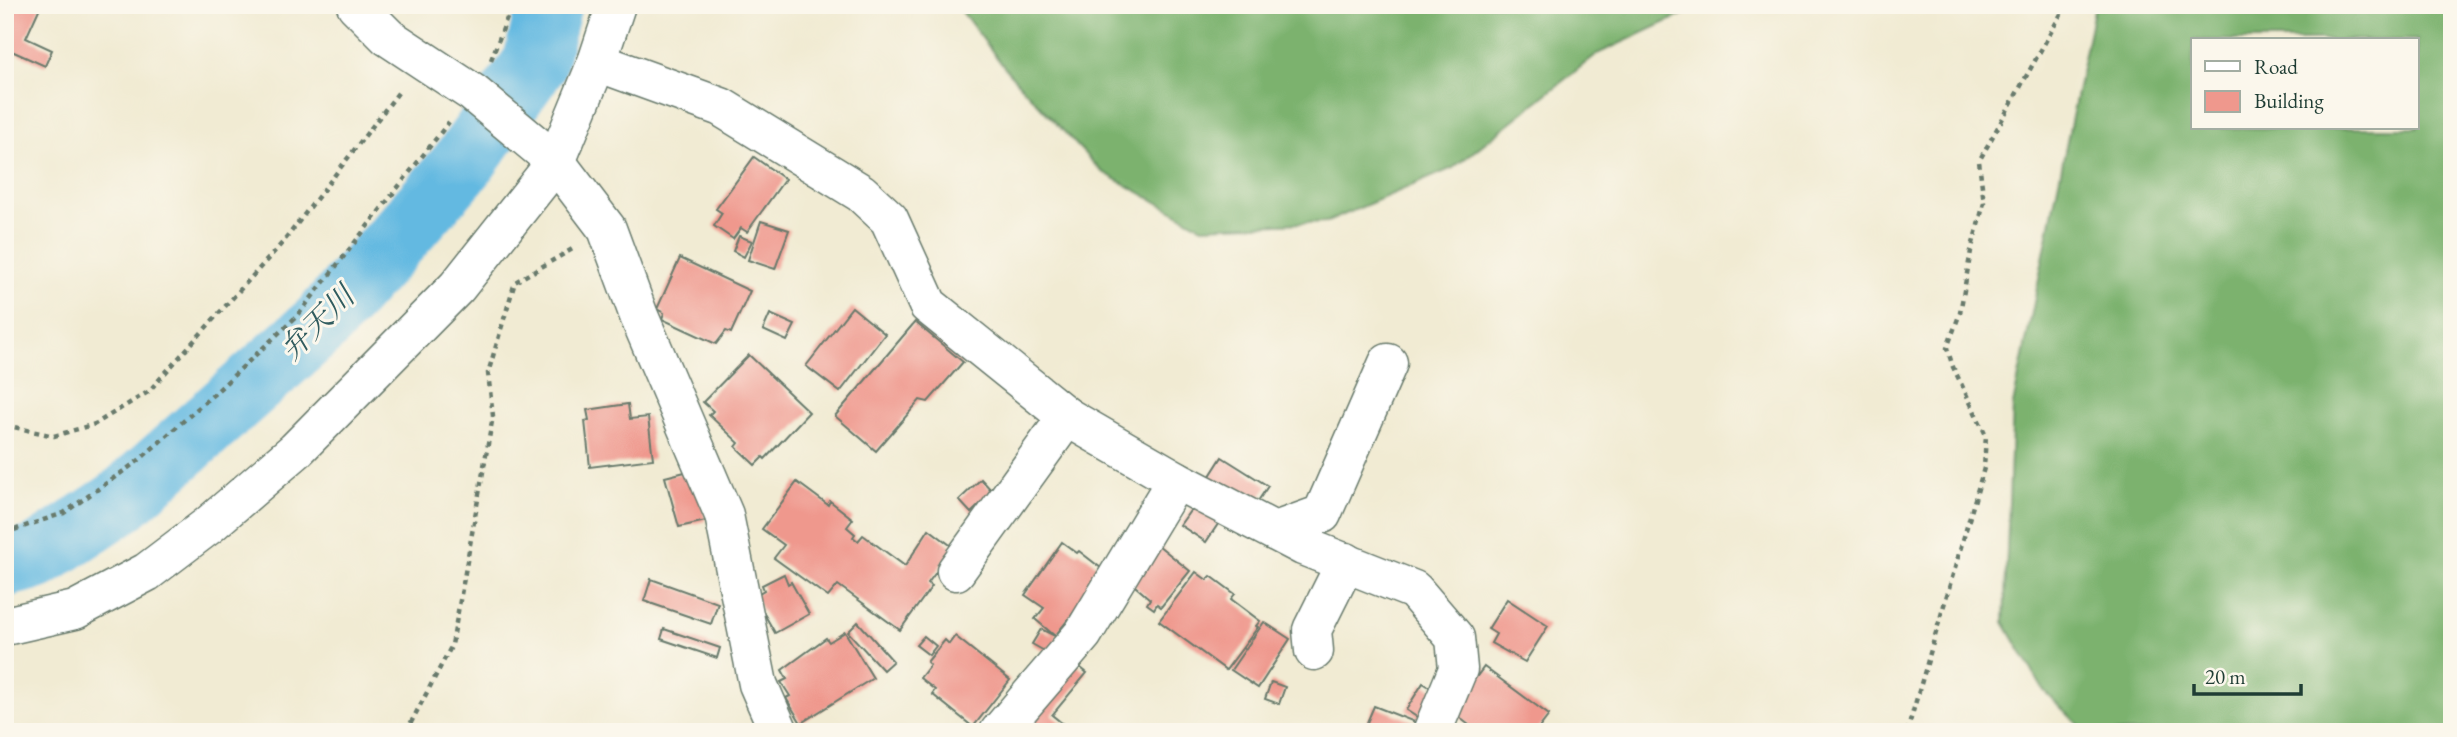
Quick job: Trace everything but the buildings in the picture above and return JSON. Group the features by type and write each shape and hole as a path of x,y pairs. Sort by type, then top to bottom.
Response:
{"street":[{"path":"356,5 388,37 472,93 556,162 607,229 639,316 724,514 758,684 779,732"},
{"path":"5,626 75,610 147,572 218,517 295,451 457,287 556,162 597,62 616,5"},
{"path":"597,62 721,107 861,193 889,219 928,305 1067,417 1176,480 1303,545 1414,590 1455,638 1458,669 1432,732"},
{"path":"1275,531 1322,514 1388,363"},
{"path":"956,570 1067,417"},
{"path":"999,732 1083,634 1176,480"},
{"path":"1314,651 1312,630 1346,562"}],"path":[{"path":"5,533 64,513 138,461 298,315 472,93 489,65 512,5"},
{"path":"1907,732 1984,468 1986,435 1953,368 1947,348 1960,313 1971,251 1984,203 1979,161 2066,5"},
{"path":"5,425 54,436 95,424 148,392 284,241 423,60"},
{"path":"406,732 452,645 493,416 488,373 515,282 607,229"}],"green space":[{"path":"957,5 1703,5 1597,54 1453,168 1327,222 1202,227 1101,171 1008,72"},
{"path":"2095,5 2452,5 2452,732 2086,732 2044,691 2004,622 2013,405"}],"waterway":[{"name":"弁天川","path":"5,565 37,557 120,502 322,323 462,165 535,63 549,5"}]}
